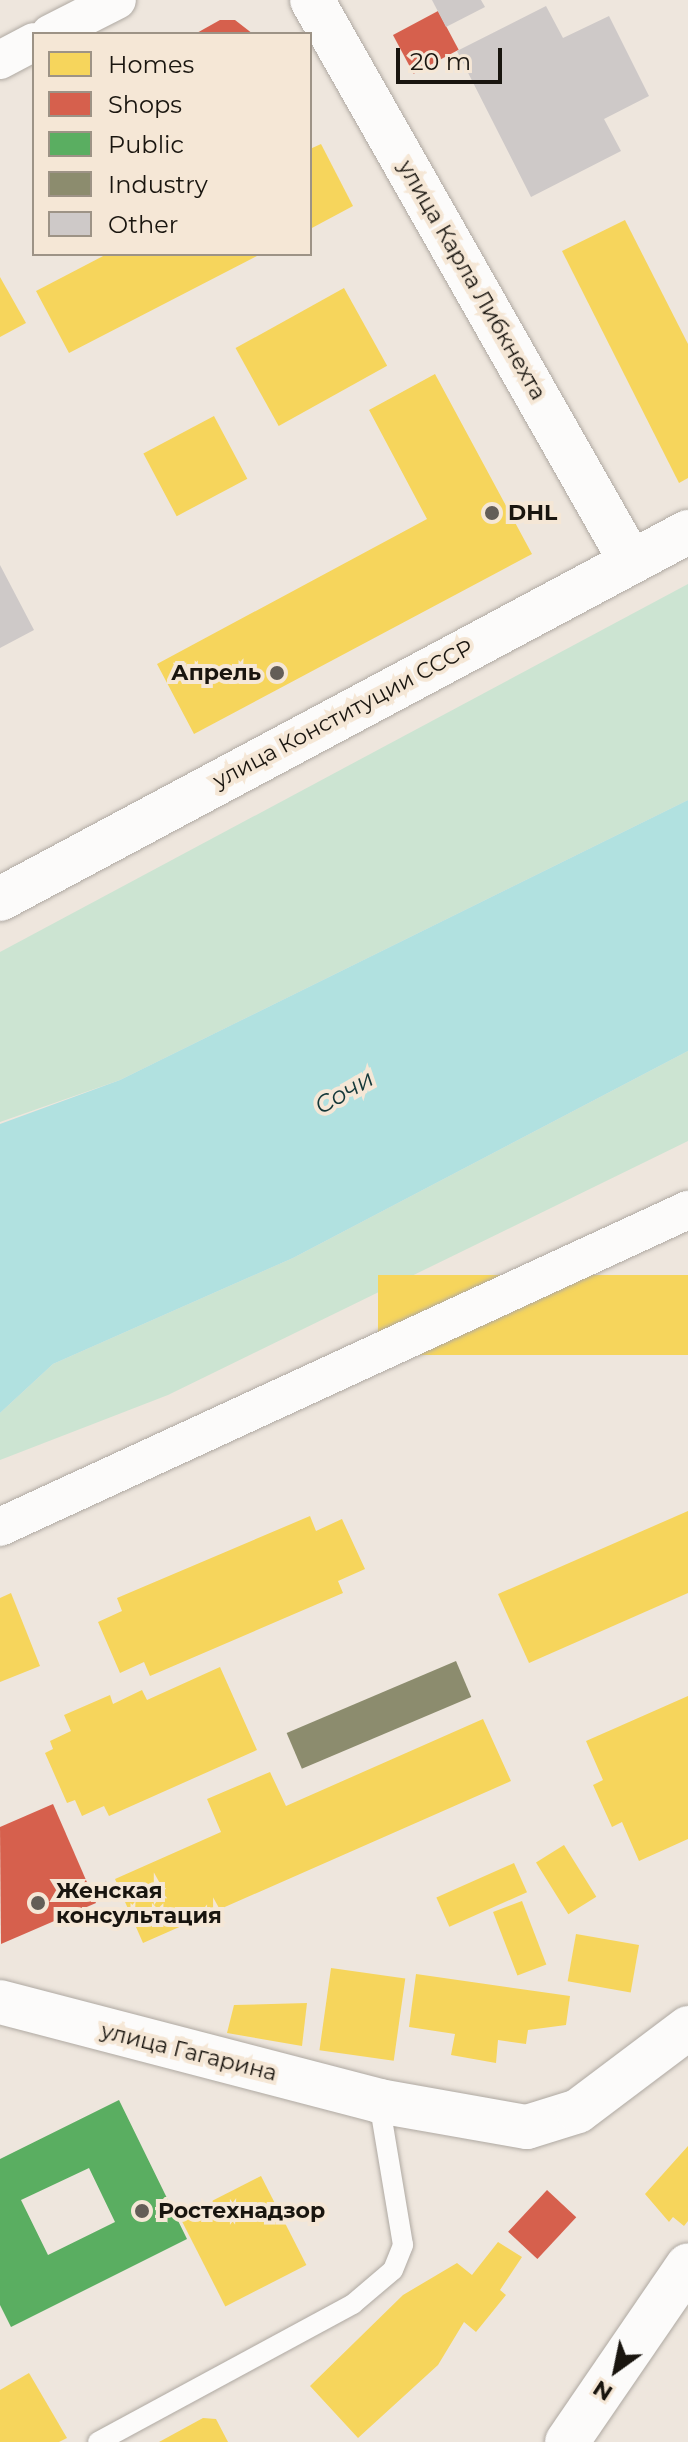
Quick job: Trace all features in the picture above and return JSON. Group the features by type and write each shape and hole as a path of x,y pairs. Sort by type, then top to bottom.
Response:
{"main road":[{"name":"улица Карла Либкнехта","path":"312,0 630,560"},
{"name":"улица Конституции СССР","path":"0,899 630,560 688,532"},
{"name":"улица Гагарина","path":"0,2002 379,2101 527,2127 555,2122 688,2028"},
{"path":"567,2442 646,2334 688,2265"},
{"path":"646,2334 688,2311"}],"street":[{"path":"54,32 117,0"},
{"path":"0,60 32,43"},
{"path":"0,1527 688,1210"}],"lane":[{"path":"98,2442 353,2304 393,2270 403,2245 379,2101"}],"green space":[{"path":"688,584 688,800 120,1080 0,1122 0,952"},
{"path":"688,1051 688,1141 168,1395 0,1460 0,1413 53,1364 293,1258"}],"water":[{"name":"Сочи","path":"688,800 688,1051 293,1258 53,1364 0,1413 0,1124 120,1080"}],"building: Homes":[{"path":"321,144 353,206 312,228 312,148"},
{"path":"625,220 688,344 688,478 679,483 562,251"},
{"path":"103,256 257,256 69,353 36,291"},
{"path":"0,277 26,323 0,337"},
{"path":"344,288 387,366 279,426 236,348"},
{"path":"435,374 532,554 194,734 157,664 427,519 369,410"},
{"path":"214,416 247,479 177,516 143,454"},
{"path":"378,1275 688,1275 688,1355 378,1355"},
{"path":"688,1511 688,1593 529,1663 498,1594"},
{"path":"310,1516 316,1531 342,1519 365,1569 338,1581 343,1593 150,1676 144,1662 120,1673 98,1622 122,1611 117,1598"},
{"path":"11,1593 40,1666 0,1682 0,1598"},
{"path":"220,1667 257,1750 109,1816 104,1806 82,1816 75,1800 67,1803 45,1753 53,1749 50,1741 71,1731 64,1715 110,1695 113,1704 142,1690 147,1700"},
{"path":"688,1696 688,1839 639,1861 622,1822 612,1827 593,1785 603,1780 586,1741"},
{"path":"483,1719 511,1781 143,1943 115,1879 221,1832 207,1799 270,1772 286,1806"},
{"path":"564,1845 596,1897 568,1914 536,1862"},
{"path":"514,1863 527,1892 449,1927 436,1898"},
{"path":"522,1901 546,1964 517,1976 493,1912"},
{"path":"576,1934 639,1945 631,1992 568,1981"},
{"path":"331,1968 405,1978 394,2061 319,2050"},
{"path":"416,1974 570,1996 566,2025 528,2030 526,2044 498,2040 496,2063 451,2055 455,2034 409,2027"},
{"path":"307,2003 302,2046 227,2033 234,2005"},
{"path":"688,2146 688,2221 684,2226 673,2217 669,2222 645,2194"},
{"path":"261,2176 306,2265 225,2306 180,2217"},
{"path":"498,2242 522,2257 500,2290 506,2295 476,2332 464,2322 438,2365 358,2438 310,2386 403,2295 457,2263 472,2275"},
{"path":"29,2373 67,2438 59,2442 0,2442 0,2390"},
{"path":"203,2418 216,2419 228,2442 159,2442"}],"building: Shops":[{"path":"438,11 459,50 414,74 393,35"},
{"path":"220,20 235,20 250,32 199,32"},
{"path":"53,1804 96,1903 1,1944 0,1827"},
{"path":"547,2190 576,2217 537,2259 508,2232"}],"building: Public":[{"name":"Ростехнадзор","path":"119,2100 187,2239 11,2327 0,2305 0,2159","holes":["89,2168 115,2222 48,2255 21,2200"]}],"building: Industry":[{"path":"456,1661 471,1697 302,1769 287,1733"}],"building: Other":[{"path":"432,0 481,0 485,7 446,27"},
{"path":"546,6 563,38 609,16 649,96 604,119 621,151 531,197 457,51"},
{"path":"0,565 34,630 0,648"}],"place":[{"name":"DHL","path":"492,513"},
{"name":"Апрель","path":"277,673"},
{"name":"Женская консультация","path":"38,1903"},
{"name":"Ростехнадзор","path":"142,2211"}]}
